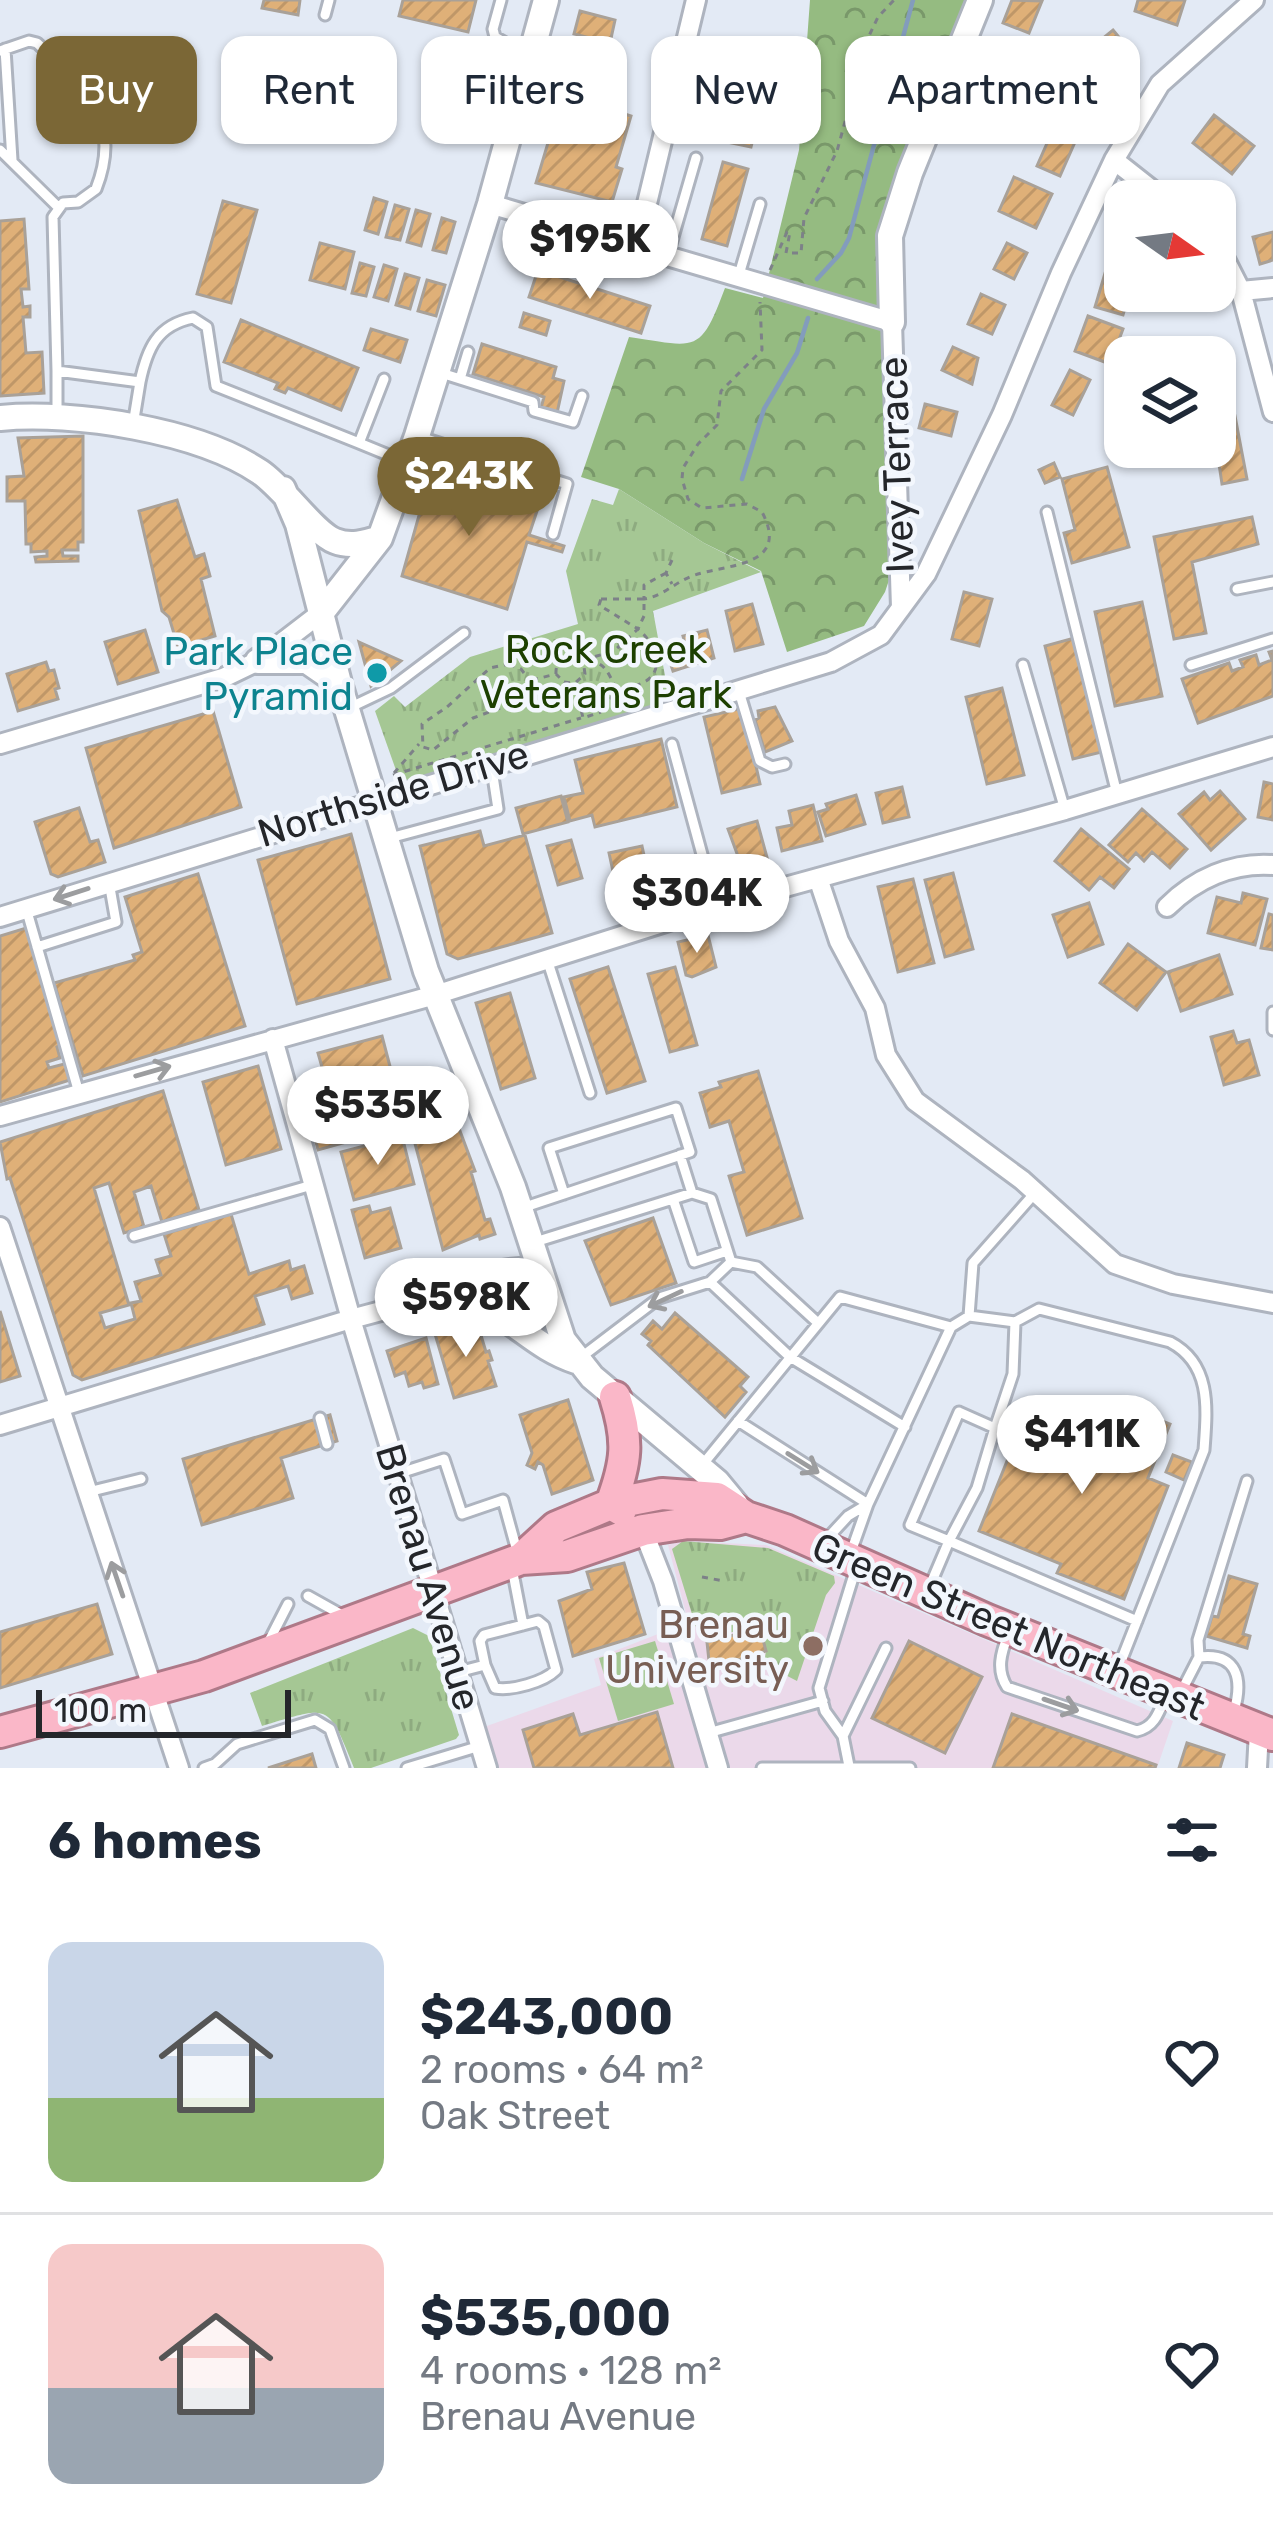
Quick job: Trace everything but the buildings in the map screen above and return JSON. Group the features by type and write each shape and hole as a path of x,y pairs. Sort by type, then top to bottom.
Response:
{"highway":[{"path":"615,1397 626,1433 625,1460 611,1504 643,1531"},
{"name":"Green Street Northeast","path":"517,1560 556,1527 611,1504 688,1493 717,1498 746,1516 1010,1630 1255,1728"},
{"path":"0,1732 262,1655 517,1560 567,1556 643,1531 688,1523 720,1524 746,1516"}],"street":[{"path":"538,36 546,0"},
{"path":"636,249 696,0"},
{"name":"Ivey Terrace","path":"901,608 890,236 910,172 980,0"},
{"name":"Northside Drive","path":"0,916 831,662 881,635 926,574 1114,160 1160,84 1254,0"},
{"path":"0,744 191,689 258,661 322,612 380,538 417,436 449,376 508,144"},
{"path":"1114,160 1139,180"},
{"name":"Ivey Terrace","path":"490,204 892,322"},
{"path":"1236,281 1273,412"},
{"path":"1241,291 1273,288"},
{"path":"0,418 56,416 133,426 187,441 256,469 283,489 325,536 339,543 360,544 380,538"},
{"path":"283,489 298,524 346,709 435,994 520,1209 562,1340 575,1361 700,1468 746,1516"},
{"path":"258,661 305,660 339,683"},
{"path":"0,1116 435,994 716,907 1273,747"},
{"path":"1166,907 1188,886 1251,863 1273,865"},
{"path":"818,878 839,941 875,1008 886,1055 915,1101 989,1154 1115,1264 1194,1289 1273,1303"},
{"name":"Brenau Avenue","path":"273,1039 350,1319 487,1768"},
{"path":"0,1228 179,1768"},
{"path":"430,1298 454,1283 535,1255"},
{"path":"0,1426 350,1319 430,1298 458,1298 514,1286 535,1255"},
{"path":"458,1298 497,1310 542,1347 575,1361"},
{"path":"643,1531 663,1581 718,1768"},
{"path":"1255,1728 1257,1768"}],"lane":[{"path":"325,15 329,0"},
{"path":"495,36 501,0"},
{"path":"12,160 2,50 29,41 37,43 84,88 103,119 105,148 96,189 78,202 58,207"},
{"path":"0,150 58,207"},
{"path":"667,258 696,158"},
{"path":"738,278 760,204"},
{"path":"56,416 53,218 58,207"},
{"path":"133,426 140,382 155,338 166,327 193,318 207,327 216,386 407,463"},
{"path":"468,352 449,376 533,402 534,411 573,422 582,396"},
{"path":"57,371 140,382"},
{"path":"359,443 384,379"},
{"path":"417,436 567,484 553,534"},
{"path":"1047,512 1117,794"},
{"path":"1237,589 1273,582"},
{"path":"346,709 391,688 464,633"},
{"path":"1191,665 1273,639"},
{"path":"1023,664 1066,810"},
{"path":"738,688 760,761 785,764"},
{"path":"672,744 716,907"},
{"path":"385,839 498,809 491,763"},
{"path":"37,947 116,922 109,882"},
{"path":"26,908 79,1093"},
{"path":"547,959 590,1093"},
{"path":"1273,1012 1273,1030"},
{"path":"520,1209 690,1152 676,1108 549,1148 564,1194"},
{"path":"680,1155 692,1193"},
{"path":"134,1236 312,1185"},
{"path":"535,1255 692,1193 711,1199 729,1256"},
{"path":"969,1316 973,1263 1034,1194"},
{"path":"674,1199 694,1262 729,1256 757,1268 818,1323"},
{"path":"575,1361 659,1298 710,1282 729,1256"},
{"path":"710,1282 790,1357 904,1427"},
{"path":"700,1468 840,1297 951,1327"},
{"path":"849,1766 843,1736 819,1688 853,1560 868,1504 951,1327 969,1316 1015,1322 1039,1309 1170,1342 1182,1348 1199,1369 1207,1415 1204,1450 1116,1674"},
{"path":"927,1593 976,1488 1013,1374 1015,1322"},
{"path":"995,1428 959,1412 910,1525 1137,1621"},
{"path":"320,1418 327,1444"},
{"path":"738,1421 868,1504"},
{"path":"397,1474 444,1459 462,1514 503,1500 517,1560 524,1625"},
{"path":"88,1492 141,1479"},
{"path":"1010,1630 1000,1663 1007,1687 1137,1731 1148,1729 1199,1658 1198,1640 1246,1481"},
{"path":"820,1546 848,1516 868,1504"},
{"path":"308,1596 352,1621"},
{"path":"262,1655 288,1604"},
{"path":"538,1621 544,1625 556,1670 551,1676 504,1690 495,1688 485,1664 480,1641 484,1635 538,1621"},
{"path":"843,1736 886,1648"},
{"path":"1199,1658 1225,1658 1235,1667 1255,1728"},
{"path":"458,1672 485,1664"},
{"path":"708,1733 823,1701"},
{"path":"212,1767 237,1744 315,1720 330,1729 344,1768"},
{"path":"407,1768 480,1746"},
{"path":"762,1768 910,1768"}],"path":[{"path":"530,681 515,666 490,668 422,724 421,742 393,775 618,708 611,698 616,692 650,680 655,650 649,638 598,602 663,594 698,574 742,566 764,550 769,531 761,512 747,504 702,508 688,499 683,469 717,425 721,392 762,350 759,304 764,285 787,232 786,254 801,253 803,218 837,151 868,38 878,17 894,0"},
{"path":"583,660 614,651 638,629 644,612 644,585 656,582 672,560"},
{"path":"666,573 674,586"},
{"path":"583,660 585,674 575,683 564,682 556,674 556,665 573,655 603,665 616,692"},
{"path":"530,681 556,674"},
{"path":"421,742 427,750 442,746 473,718 522,700 530,681"},
{"path":"575,683 583,718"},
{"path":"702,1577 724,1581"}],"shaded area":[{"name":"Brenau University","path":"683,1541 766,1545 1173,1721 1157,1768 497,1768 484,1727 601,1685 594,1659 658,1634 690,1629 668,1545"}],"green space":[{"path":"810,0 979,0 965,36 845,36 845,144 925,144 890,236 899,550 885,592 864,626 787,652 761,571 704,543 619,489 581,477 629,337 683,344 702,336 725,288 763,298 799,144 821,144 821,36 807,36"},
{"name":"Rock Creek Veterans Park","path":"619,489 704,543 761,572 653,611 671,708 403,790 375,711 394,696 405,707 470,657 578,624 566,571 592,499 613,505"},
{"path":"683,1541 768,1548 834,1576 797,1681 764,1664 760,1628 699,1637 672,1549"},
{"path":"413,1628 429,1636 459,1735 456,1739 371,1768 354,1768 338,1730 323,1714 262,1726 250,1693"},
{"path":"655,1641 674,1704 618,1721 599,1658"}],"waterway":[{"path":"817,279 849,238 913,0"},
{"path":"742,479 764,409 797,353 808,318"}],"place":[{"name":"Park Place Pyramid","path":"377,673"},
{"name":"Brenau University","path":"813,1646"}]}
